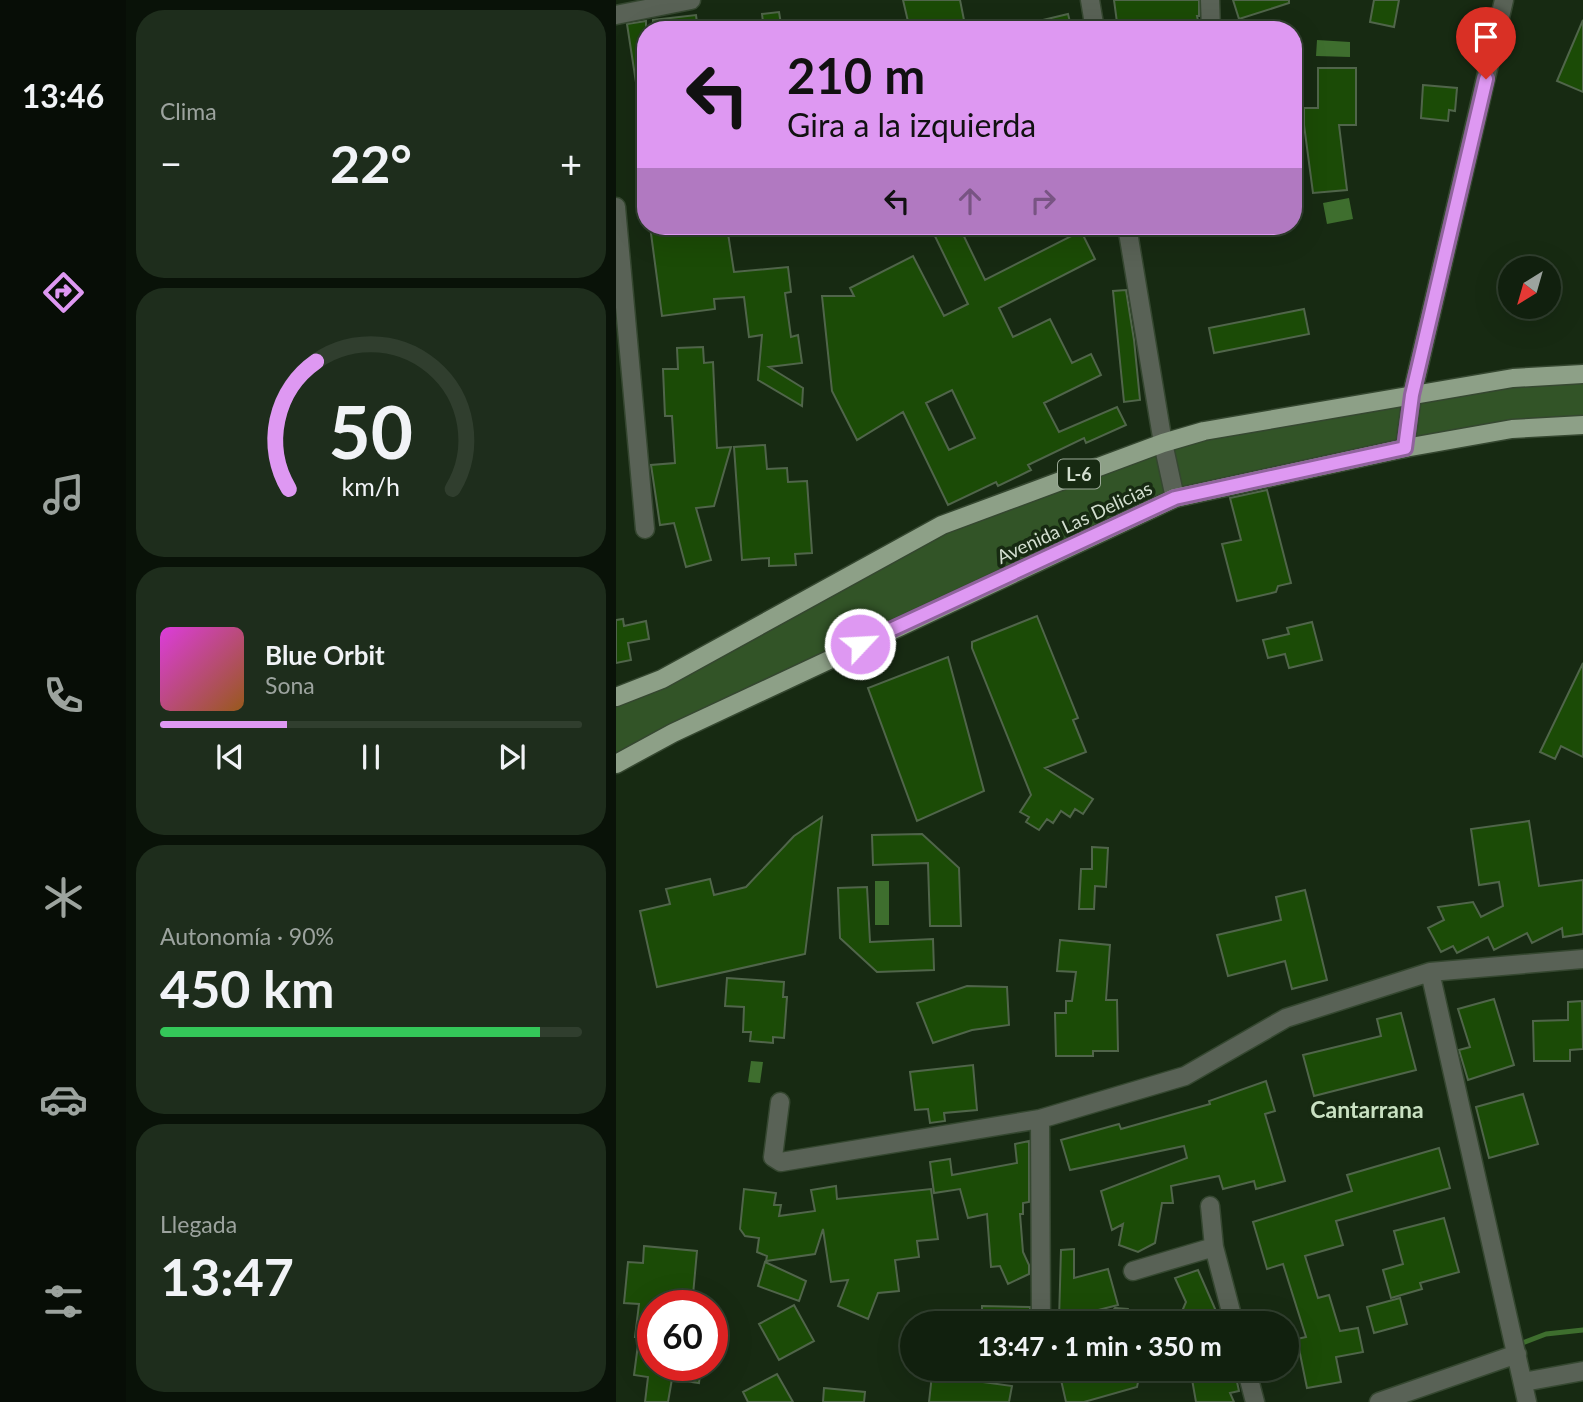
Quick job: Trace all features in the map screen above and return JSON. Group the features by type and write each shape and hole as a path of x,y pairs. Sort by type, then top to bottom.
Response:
{"main road":[{"name":"Avenida Las Delicias","path":"616,697 662,679 942,525 1163,443 1203,431 1513,378 1583,374"},
{"name":"Avenida Las Delicias","path":"616,764 673,733 1175,498 1405,448 1512,429 1583,425"}],"street":[{"path":"616,15 691,0"},
{"path":"1090,0 1094,21"},
{"path":"1210,0 1211,21"},
{"path":"1405,448 1412,395 1504,0"},
{"path":"616,207 645,529"},
{"path":"1128,235 1163,443 1175,498"},
{"path":"780,1102 773,1157 780,1162 1040,1119 1185,1076 1286,1018 1430,972 1583,959"},
{"path":"1430,972 1527,1402"},
{"path":"1040,1119 1041,1311"},
{"path":"1210,1206 1214,1247 1231,1311"},
{"path":"1133,1271 1214,1247"},
{"path":"1379,1402 1435,1383 1516,1348"},
{"path":"1524,1382 1583,1371"},
{"path":"1249,1381 1255,1402"}],"shaded area":[{"path":"1317,40 1350,42 1350,57 1316,56"},
{"path":"1349,198 1353,219 1327,224 1323,203"},
{"path":"1583,374 1583,425 1175,498 616,764 616,697 942,525 1163,443"},
{"path":"875,881 889,881 889,925 875,925"},
{"path":"751,1061 763,1062 760,1083 748,1082"}],"building":[{"path":"903,0 960,0 964,21 908,21"},
{"path":"1114,0 1199,0 1198,21 1117,21"},
{"path":"1233,0 1289,0 1289,3 1239,19"},
{"path":"1374,0 1399,0 1394,27 1370,22"},
{"path":"779,12 780,21 763,21 762,14"},
{"path":"1068,14 1070,21 1039,21"},
{"path":"696,15 697,21 653,21"},
{"path":"1583,20 1583,92 1557,81"},
{"path":"637,22 637,89 627,24"},
{"path":"1318,68 1356,68 1356,125 1339,125 1347,190 1313,193 1304,108 1318,108"},
{"path":"1423,85 1457,88 1455,111 1449,110 1448,121 1421,118"},
{"path":"651,235 728,235 734,272 788,267 791,292 785,293 791,337 798,335 802,363 769,367 803,388 802,406 758,380 762,335 749,337 744,297 714,299 715,309 662,316"},
{"path":"934,235 963,235 985,280 1073,235 1083,235 1095,259 999,308 1013,337 1050,319 1072,363 1091,354 1101,375 1044,403 1059,432 1117,407 1126,425 1086,443 1084,438 1028,465 1031,470 998,486 996,482 948,505 903,412 857,440 832,391 822,296 854,296 850,288 913,256 944,316 968,304","holes":["952,390 975,438 949,450 926,403"]},
{"path":"1126,290 1140,400 1124,402 1113,291"},
{"path":"1304,309 1309,334 1214,353 1209,328"},
{"path":"703,347 704,363 713,362 717,448 731,447 714,506 696,508 711,560 686,567 674,523 660,525 651,465 675,463 672,416 665,416 663,369 678,369 677,348"},
{"path":"765,445 767,469 787,468 788,482 807,481 812,553 795,554 796,565 769,566 769,558 742,560 734,447"},
{"path":"1267,490 1291,583 1278,586 1276,592 1237,601 1222,544 1241,540 1230,498"},
{"path":"1037,616 1078,718 1073,720 1086,752 1045,768 1093,799 1083,814 1075,809 1070,817 1061,811 1053,823 1047,819 1039,830 1026,822 1029,817 1020,812 1031,795 972,648 972,642"},
{"path":"623,619 624,626 646,621 649,639 628,643 631,660 616,663 616,620"},
{"path":"1312,622 1322,660 1289,668 1285,654 1268,658 1263,640 1289,634 1287,628"},
{"path":"948,657 984,791 917,821 868,688"},
{"path":"1583,663 1583,757 1561,746 1555,759 1540,752"},
{"path":"822,817 805,954 657,987 640,911 670,904 666,889 710,879 714,895 746,887 794,836"},
{"path":"1529,821 1539,886 1583,880 1583,934 1563,937 1562,928 1532,943 1527,933 1494,950 1488,937 1457,953 1453,946 1441,952 1428,928 1444,920 1438,907 1473,902 1481,917 1503,906 1499,882 1479,885 1471,829"},
{"path":"922,834 959,868 961,926 930,926 928,863 873,865 872,835"},
{"path":"1092,847 1108,848 1106,887 1095,886 1094,909 1079,909 1081,869 1092,869"},
{"path":"867,887 870,942 933,939 934,970 877,972 840,938 838,888"},
{"path":"1305,890 1327,980 1292,989 1285,961 1228,976 1217,935 1281,920 1276,897"},
{"path":"1060,940 1110,945 1106,1000 1117,1000 1118,1051 1093,1051 1093,1056 1056,1056 1055,1013 1066,1013 1066,1001 1072,1001 1076,972 1057,971"},
{"path":"727,978 784,982 783,997 787,997 784,1038 773,1037 773,1043 750,1041 751,1032 743,1032 744,1007 725,1006"},
{"path":"967,986 1007,987 1009,1025 972,1030 933,1043 917,1003"},
{"path":"1494,999 1514,1065 1468,1080 1459,1050 1470,1047 1458,1009"},
{"path":"1582,1001 1583,1049 1570,1050 1570,1061 1534,1061 1533,1021 1568,1020 1568,1002"},
{"path":"1401,1013 1416,1070 1314,1096 1303,1055 1381,1036 1377,1019"},
{"path":"973,1065 977,1110 944,1113 945,1121 930,1123 928,1109 915,1110 910,1072"},
{"path":"1266,1081 1275,1111 1265,1114 1285,1181 1256,1189 1254,1181 1223,1189 1219,1176 1171,1186 1173,1203 1162,1203 1155,1243 1138,1252 1119,1245 1123,1224 1112,1230 1101,1191 1187,1158 1184,1146 1070,1170 1061,1140 1119,1124 1121,1129 1210,1104 1209,1101"},
{"path":"1523,1094 1538,1144 1489,1158 1476,1107"},
{"path":"1029,1141 1029,1202 1023,1203 1023,1214 1020,1214 1023,1252 1029,1265 1029,1274 1008,1284 1000,1266 991,1267 987,1214 968,1218 960,1189 934,1193 930,1162 950,1159 952,1175 1017,1163 1015,1144"},
{"path":"1439,1148 1450,1188 1336,1221 1343,1245 1305,1256 1318,1298 1329,1295 1340,1331 1358,1328 1363,1352 1336,1357 1341,1382 1307,1388 1299,1349 1299,1339 1306,1337 1299,1311 1283,1264 1267,1269 1253,1222 1352,1191 1347,1175"},
{"path":"836,1186 837,1199 931,1189 938,1239 917,1241 919,1257 895,1260 899,1291 878,1293 868,1319 838,1306 848,1280 831,1282 823,1229 815,1254 766,1261 767,1256 757,1252 759,1238 745,1236 740,1229 744,1189 776,1193 774,1205 781,1205 779,1216 815,1211 811,1190"},
{"path":"1444,1218 1459,1272 1420,1283 1422,1289 1391,1298 1383,1270 1403,1264 1394,1231"},
{"path":"644,1246 697,1251 693,1290 637,1290 637,1304 624,1303 628,1262 643,1263"},
{"path":"1074,1249 1074,1278 1108,1269 1118,1305 1094,1311 1059,1311 1061,1250"},
{"path":"765,1262 806,1281 799,1301 758,1286"},
{"path":"1198,1270 1216,1311 1182,1311 1186,1302 1175,1278"},
{"path":"1400,1298 1407,1324 1374,1333 1367,1307"},
{"path":"794,1305 814,1341 779,1360 759,1324"},
{"path":"982,1306 1030,1307 1030,1311 982,1311"},
{"path":"1115,1308 1129,1311 1112,1311"},
{"path":"637,1352 637,1375 634,1375"},
{"path":"777,1374 793,1402 748,1402 743,1392"},
{"path":"648,1381 672,1381 668,1402 645,1402"},
{"path":"931,1381 976,1381 1012,1386 1009,1402 929,1402"},
{"path":"1061,1381 1138,1381 1137,1387 1084,1402 1066,1402"},
{"path":"1192,1381 1237,1381 1239,1391 1230,1393 1234,1402 1196,1402"},
{"path":"824,1388 865,1392 864,1402 823,1402"}],"waterway":[{"path":"1517,1345 1546,1334 1583,1330"}],"district":[{"name":"Cantarrana","path":"1367,1109"}],"route":[{"path":"860,644 1175,498 1405,448 1412,395 1486,79"}]}
